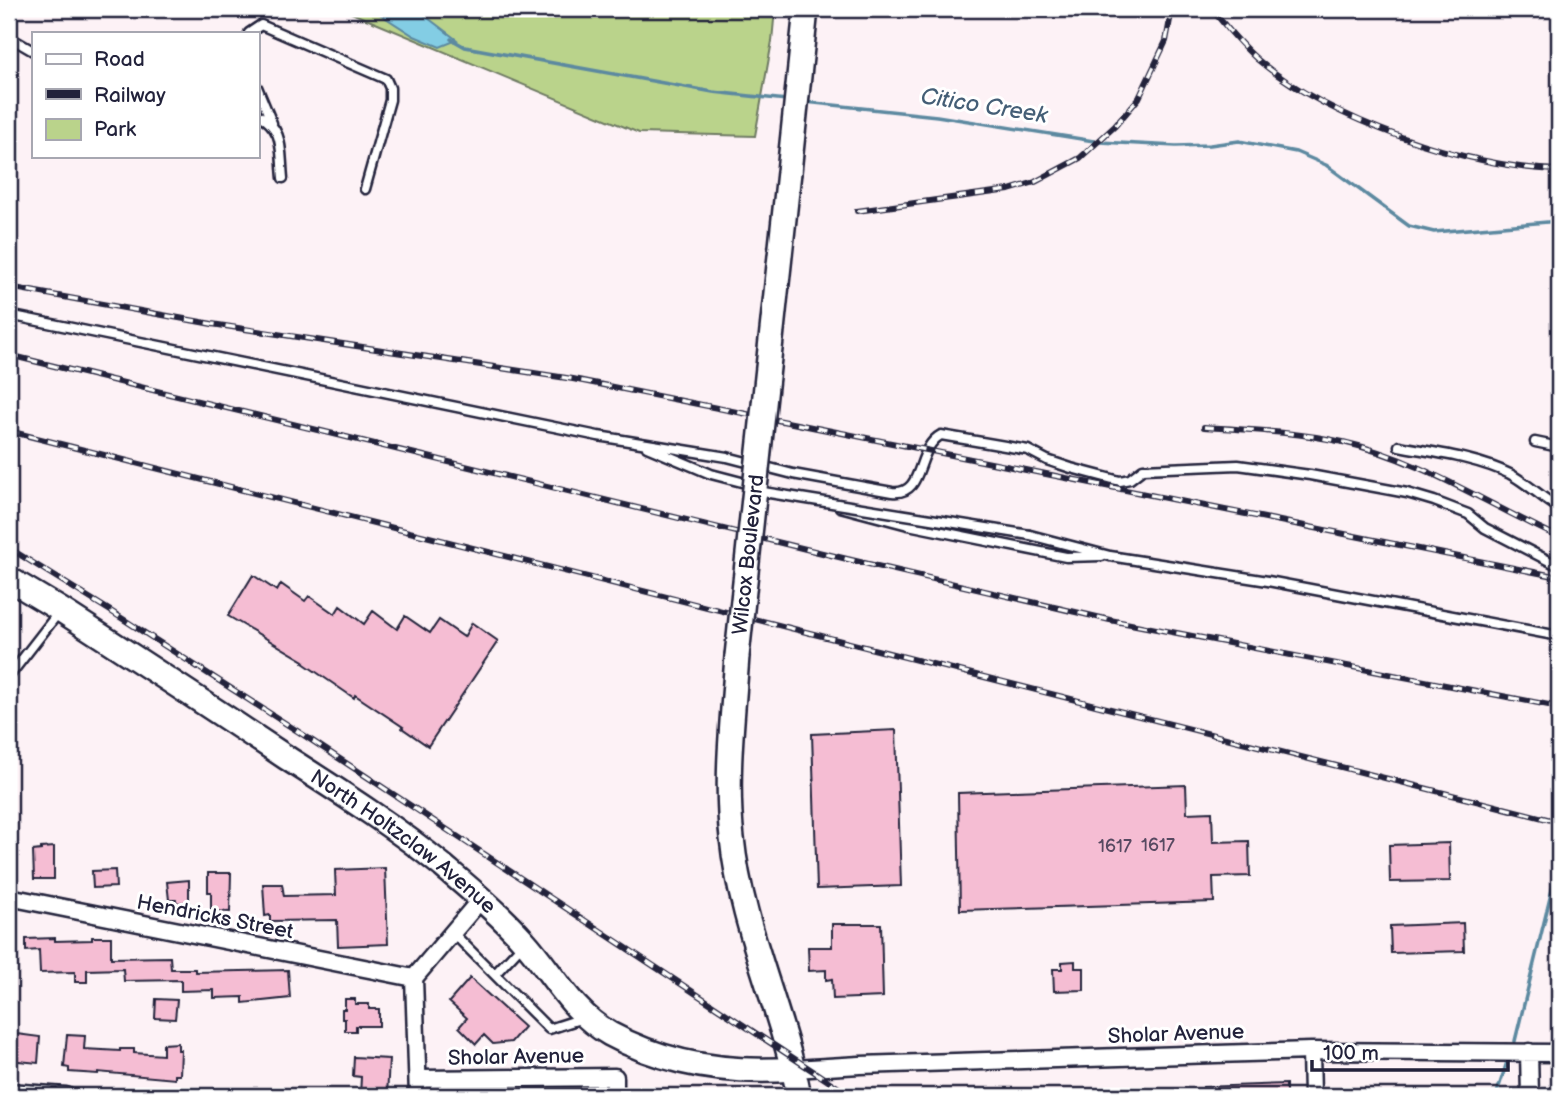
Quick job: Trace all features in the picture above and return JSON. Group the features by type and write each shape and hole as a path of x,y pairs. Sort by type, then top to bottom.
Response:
{"main road":[{"name":"Wilcox Boulevard","path":"799,1096 794,1069 741,893 732,838 729,779 737,656 806,9"},
{"name":"North Holtzclaw Avenue","path":"9,579 61,610 396,829 481,899 525,942 586,1018 620,1039 675,1060 746,1071 794,1069"}],"street":[{"name":"Hendricks Street","path":"9,897 414,978"},
{"path":"418,1096 414,978 481,899"},
{"path":"1311,1051 1312,1096"},
{"name":"Sholar Avenue","path":"794,1069 873,1064 1311,1051 1559,1053"},
{"path":"1529,1052 1530,1096"},
{"name":"Sholar Avenue","path":"419,1079 615,1077 615,1096"},
{"path":"9,1092 65,1096"}],"lane":[{"path":"250,32 261,25 386,79 390,88 390,100 365,189"},
{"path":"9,37 32,50"},
{"path":"259,93 279,138 283,178"},
{"path":"259,115 272,123"},
{"path":"9,315 574,431 727,457 793,474 902,494 910,489 915,481 926,449 932,440 941,435 1028,450 1046,460 1120,481 1130,479 1143,469 1238,465 1310,475 1434,500 1468,514 1485,528 1559,566"},
{"path":"635,442 711,474 908,525 1066,557 1110,556"},
{"path":"1535,442 1559,447"},
{"path":"1399,446 1457,456 1501,470 1513,475 1559,508"},
{"path":"755,490 1030,535 1110,556 1268,581 1559,636"},
{"path":"10,675 61,610"},
{"path":"453,933 549,1029 586,1018"},
{"path":"495,974 525,942"}],"green space":[{"path":"342,9 775,9 755,136 639,133"}],"water":[{"path":"372,9 416,9 457,40 440,47 414,36"}],"building":[{"path":"253,575 277,591 281,584 305,601 309,596 335,614 340,606 364,624 373,611 397,629 405,616 430,633 439,620 464,637 472,623 498,641 428,746 355,695 354,698 303,663 304,661 228,616"},
{"path":"896,730 901,886 817,889 812,734"},
{"path":"1186,785 1187,813 1212,812 1213,842 1249,841 1250,876 1213,877 1214,902 960,910 958,793"},
{"path":"1449,843 1450,881 1390,882 1389,845"},
{"path":"54,847 54,879 34,879 33,851"},
{"path":"385,868 388,944 338,946 337,920 270,921 270,915 265,916 263,884 282,884 284,896 336,895 335,870"},
{"path":"115,870 116,887 93,888 92,871"},
{"path":"208,873 231,873 230,912 211,911"},
{"path":"189,880 189,902 177,903 176,900 169,900 167,882"},
{"path":"1463,923 1464,951 1391,953 1390,926"},
{"path":"832,924 881,924 883,997 833,999 832,979 826,980 826,970 809,971 808,947 832,947"},
{"path":"92,937 111,937 111,958 170,957 171,969 195,969 195,972 288,970 290,998 243,1003 243,997 214,998 214,990 181,991 181,980 124,981 123,969 87,970 87,982 75,982 75,972 40,973 39,950 26,951 26,939 92,940"},
{"path":"1075,961 1075,968 1084,968 1084,990 1054,991 1053,969 1062,969 1062,962"},
{"path":"470,978 524,1027 511,1042 493,1044 484,1035 476,1044 459,1027 467,1018 449,1002"},
{"path":"156,999 177,1000 175,1019 155,1018"},
{"path":"345,999 355,999 355,1004 369,1004 369,1009 379,1009 379,1026 356,1026 356,1031 345,1031 342,1009 345,1009"},
{"path":"9,1033 40,1037 38,1063 9,1060"},
{"path":"67,1035 85,1036 84,1049 134,1049 134,1053 163,1055 163,1044 178,1043 178,1050 181,1050 180,1075 175,1075 175,1079 69,1072 69,1068 64,1067"},
{"path":"354,1057 389,1059 387,1096 360,1096 361,1077 353,1076"},
{"path":"1286,1084 1286,1096 1203,1096 1203,1087"}],"waterway":[{"name":"Citico Creek","path":"451,39 465,47 713,92 787,100"},
{"name":"Citico Creek","path":"805,102 937,116 1100,142 1176,146 1239,141 1296,152 1326,165 1409,226 1434,232 1559,221"},
{"path":"1515,1041 1559,861"},
{"path":"1496,1096 1507,1062"}],"railway":[{"path":"857,211 1009,190 1035,182 1080,158 1115,126 1139,98 1166,41 1172,9"},
{"path":"1212,9 1258,60 1288,82 1360,121 1442,150 1522,167 1559,170"},
{"path":"9,287 212,324 573,379 1559,577"},
{"path":"9,355 847,559 1110,620 1559,707"},
{"path":"1204,427 1309,436 1371,450 1426,471 1559,537"},
{"path":"9,431 1559,822"},
{"path":"9,548 302,734 851,1096"}]}
